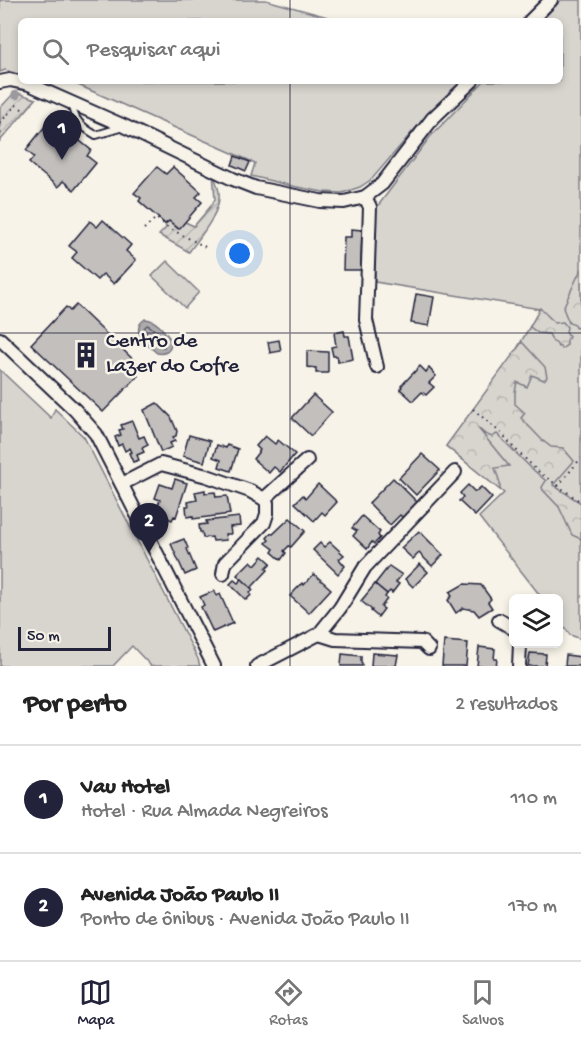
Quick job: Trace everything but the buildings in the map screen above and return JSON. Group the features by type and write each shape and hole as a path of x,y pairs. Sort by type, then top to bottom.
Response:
{"street":[{"path":"533,18 551,0"},
{"path":"0,82 10,80 18,82"},
{"path":"29,84 256,188 320,201 344,201 365,198 382,184 433,118 469,84"},
{"path":"365,198 370,207 366,320 377,367"},
{"path":"0,339 75,410 96,434 214,666"},
{"path":"264,499 307,460"},
{"path":"122,484 161,464 207,476 250,491 264,499 267,507 264,524 225,563 223,574"},
{"path":"260,665 319,634 340,608 365,567 455,472"},
{"path":"499,620 509,626"},
{"path":"319,634 335,639 422,642 429,649"},
{"path":"519,666 520,648"}],"lane":[{"path":"72,103 75,118 88,131 96,135 124,126"}],"path":[{"path":"0,123 16,105 25,111"},
{"path":"0,133 4,136"},
{"path":"144,229 156,218 167,227 209,249"},
{"path":"473,409 503,435 540,473 581,502"},
{"path":"558,486 581,458"}],"green space":[{"path":"0,0 266,0 331,18 18,18 18,74 5,70 0,72"},
{"path":"561,0 581,0 581,639 570,635 563,625 563,594 539,594 479,517 504,493 446,446 514,354 540,309 375,282 374,211 430,137 481,84 563,84 563,18 544,18"},
{"path":"76,84 460,84 413,131 372,179 360,187 342,193 292,186 251,176 255,163"},
{"path":"15,92 36,99 0,141 0,108"},
{"path":"213,173 219,192 217,207 209,224 189,252 159,235 169,221 178,229 185,222 194,226 215,199"},
{"path":"167,261 199,292 185,308 152,276"},
{"path":"581,269 581,326 576,328 575,325 569,323 563,308"},
{"path":"540,308 555,323 563,322 567,327 566,332 569,337 567,345 561,349 553,342 549,334 538,333 530,327"},
{"path":"522,342 545,367 547,377 544,380 532,375 527,387 517,382 515,404 525,413 521,418 542,440 551,447 563,448 574,461 553,485 581,503 581,539 572,535 559,507 543,490 542,487 546,481 497,434 492,437 477,427 509,466 495,468 500,490 446,446"},
{"path":"0,370 51,418 55,409 84,437 200,666 151,666 132,646 113,666 0,666"}],"water":[{"path":"145,319 156,324 171,340 170,349 166,352 157,353 141,337 139,328"}],"place":[{"name":"Vau Hotel","path":"62,160"},
{"name":"Centro de Lazer do Cofre","path":"86,355"},
{"name":"Avenida João Paulo II","path":"149,553"}]}
